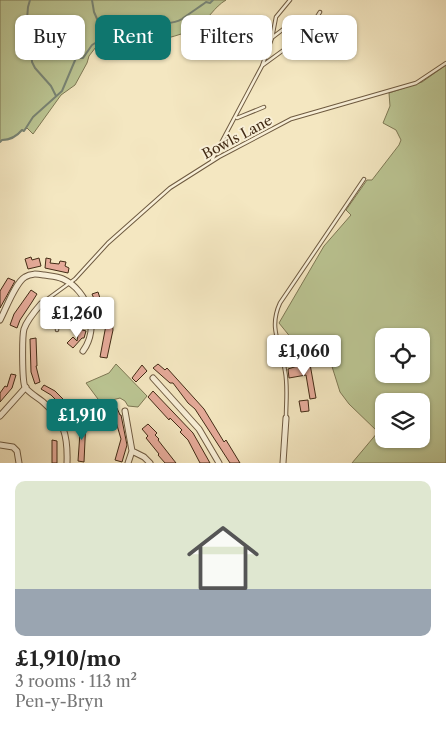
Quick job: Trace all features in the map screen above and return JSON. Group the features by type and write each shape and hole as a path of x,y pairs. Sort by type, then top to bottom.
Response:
{"street":[{"path":"0,320 19,283 26,276 33,274 53,276 70,283 83,298 90,315 91,335 83,351"},
{"path":"41,304 29,319 23,332 24,378 26,387 51,410 63,426 68,442 67,463"},
{"path":"153,378 199,429 219,463"},
{"path":"0,416 26,387"},
{"path":"125,411 132,451 128,463"},
{"path":"282,463 286,418"},
{"path":"0,445 13,447 17,451 19,463"},
{"path":"132,451 144,457 150,463"}],"lane":[{"path":"272,38 276,17 290,0"},
{"path":"262,66 300,38 320,12"},
{"path":"272,38 282,30"},
{"path":"212,161 236,118 264,60"},
{"name":"Bowls Lane","path":"41,304 70,283 108,243 170,188 212,161 291,119 416,83 446,63"},
{"path":"236,118 264,107"},
{"path":"286,418 285,372 280,346 274,330 276,314 280,303 364,179"},
{"path":"41,304 48,306 56,313 58,321 57,330"}],"green space":[{"path":"0,0 226,0 210,15 181,15 181,34 171,37 171,15 95,15 95,48 89,56 75,85 61,95 33,134 27,128 13,137 0,142"},
{"path":"446,65 446,463 352,463 375,436 375,448 430,448 430,393 375,393 375,429 349,404 340,392 324,341 296,344 279,323 324,246 351,215 346,210 367,180 372,180 399,145 401,140 396,130 383,123 390,106 389,93 422,82"},
{"path":"116,364 147,396 138,407 128,406 120,398 101,403 86,383 109,373"}],"building":[{"path":"31,257 32,260 39,258 41,266 28,269 25,259"},
{"path":"46,258 51,259 50,263 59,264 60,261 66,262 65,266 69,268 68,273 45,268"},
{"path":"8,278 15,281 0,308 0,291"},
{"path":"31,290 37,294 17,328 10,325 14,314"},
{"path":"98,292 103,307 107,306 112,318 113,330 107,358 100,357 106,325 105,313 101,315 92,294"},
{"path":"78,302 86,321 79,324 72,305"},
{"path":"79,329 86,331 84,338 73,348 67,343 73,337 77,341"},
{"path":"36,338 36,366 40,382 35,384 31,372 30,339"},
{"path":"158,364 165,370 167,368 204,409 224,442 226,440 240,463 230,463 195,409 173,383 170,383 153,368"},
{"path":"310,364 316,398 310,399 306,375 289,378 288,369"},
{"path":"142,365 147,371 136,382 132,378"},
{"path":"11,374 16,375 12,388 0,402 0,393 5,386 7,387"},
{"path":"44,385 55,391 67,403 62,406 51,395 41,389"},
{"path":"153,391 193,433 210,463 200,463 188,440 180,432 182,430 170,418 169,420 148,397"},
{"path":"308,400 309,411 301,412 299,401"},
{"path":"113,401 121,415 127,445 122,462 115,460 121,439 114,415 107,403"},
{"path":"81,418 86,419 84,462 78,461"},
{"path":"148,424 157,433 155,435 158,440 176,463 165,463 158,455 142,429"},
{"path":"52,440 57,441 57,463 52,463"}],"waterway":[{"path":"30,0 26,31 31,43 32,62 51,86 56,96"},
{"path":"92,0 95,15"},
{"path":"0,142 13,137 22,130 24,131 33,117 62,91 76,58 83,58 92,45 125,26 146,20 159,23 179,21 206,2 210,3 213,0"}]}
